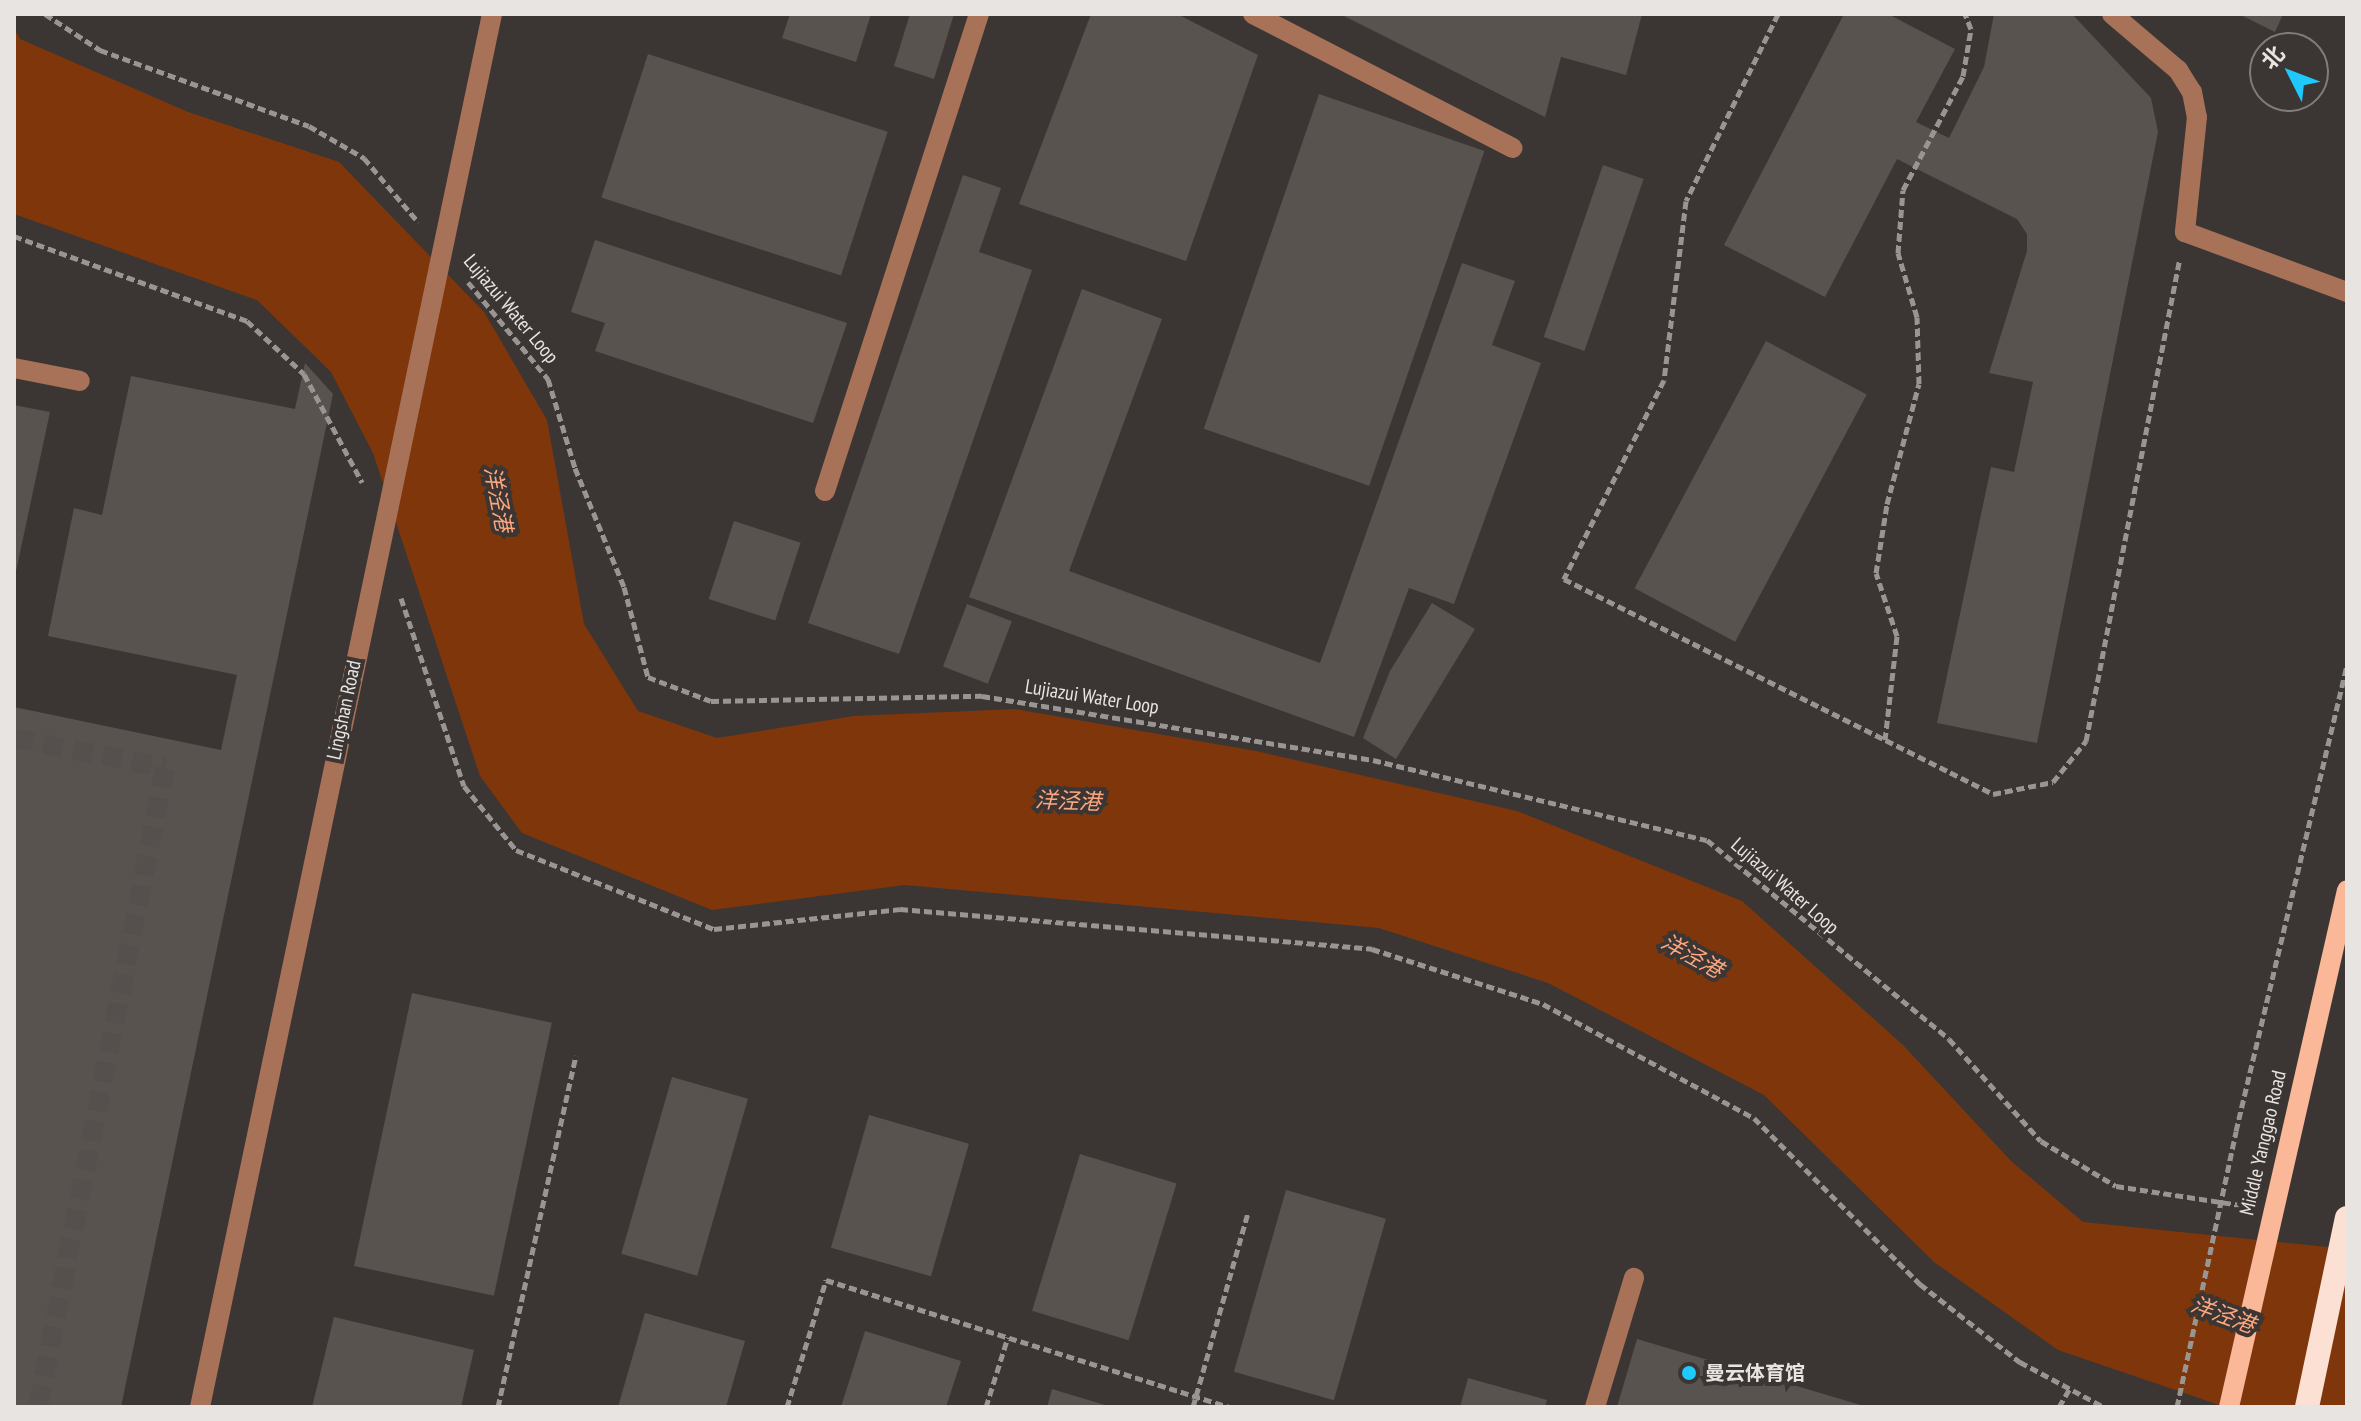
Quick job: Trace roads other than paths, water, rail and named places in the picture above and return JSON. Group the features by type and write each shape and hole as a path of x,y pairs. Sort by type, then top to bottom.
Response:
{"highway":[{"path":"2307,1407 2347,1218"}],"main road":[{"name":"Middle Yanggao Road","path":"2229,1407 2286,1146 2347,890"}],"street":[{"name":"Lingshan Road","path":"200,1407 492,14"},
{"path":"825,491 979,14"},
{"path":"1253,14 1513,148"},
{"path":"2112,14 2178,70 2192,92 2197,117 2185,232 2347,292"},
{"path":"14,368 80,381"},
{"path":"1595,1407 1634,1278"}],"water":[{"name":"洋泾港","path":"14,28 20,39 188,112 339,162 484,312 547,420 584,624 638,711 717,738 854,716 1015,709 1256,751 1517,811 1742,901 1903,1045 2011,1161 2083,1222 2347,1249 2347,1407 2225,1407 2058,1350 1934,1262 1764,1095 1548,983 1379,928 905,885 712,910 522,833 480,776 373,453 331,372 257,300 14,214"}],"tunnel":[{"path":"14,738 165,768 38,1407"}],"place":[{"name":"曼云体育馆","path":"1689,1373"}]}
